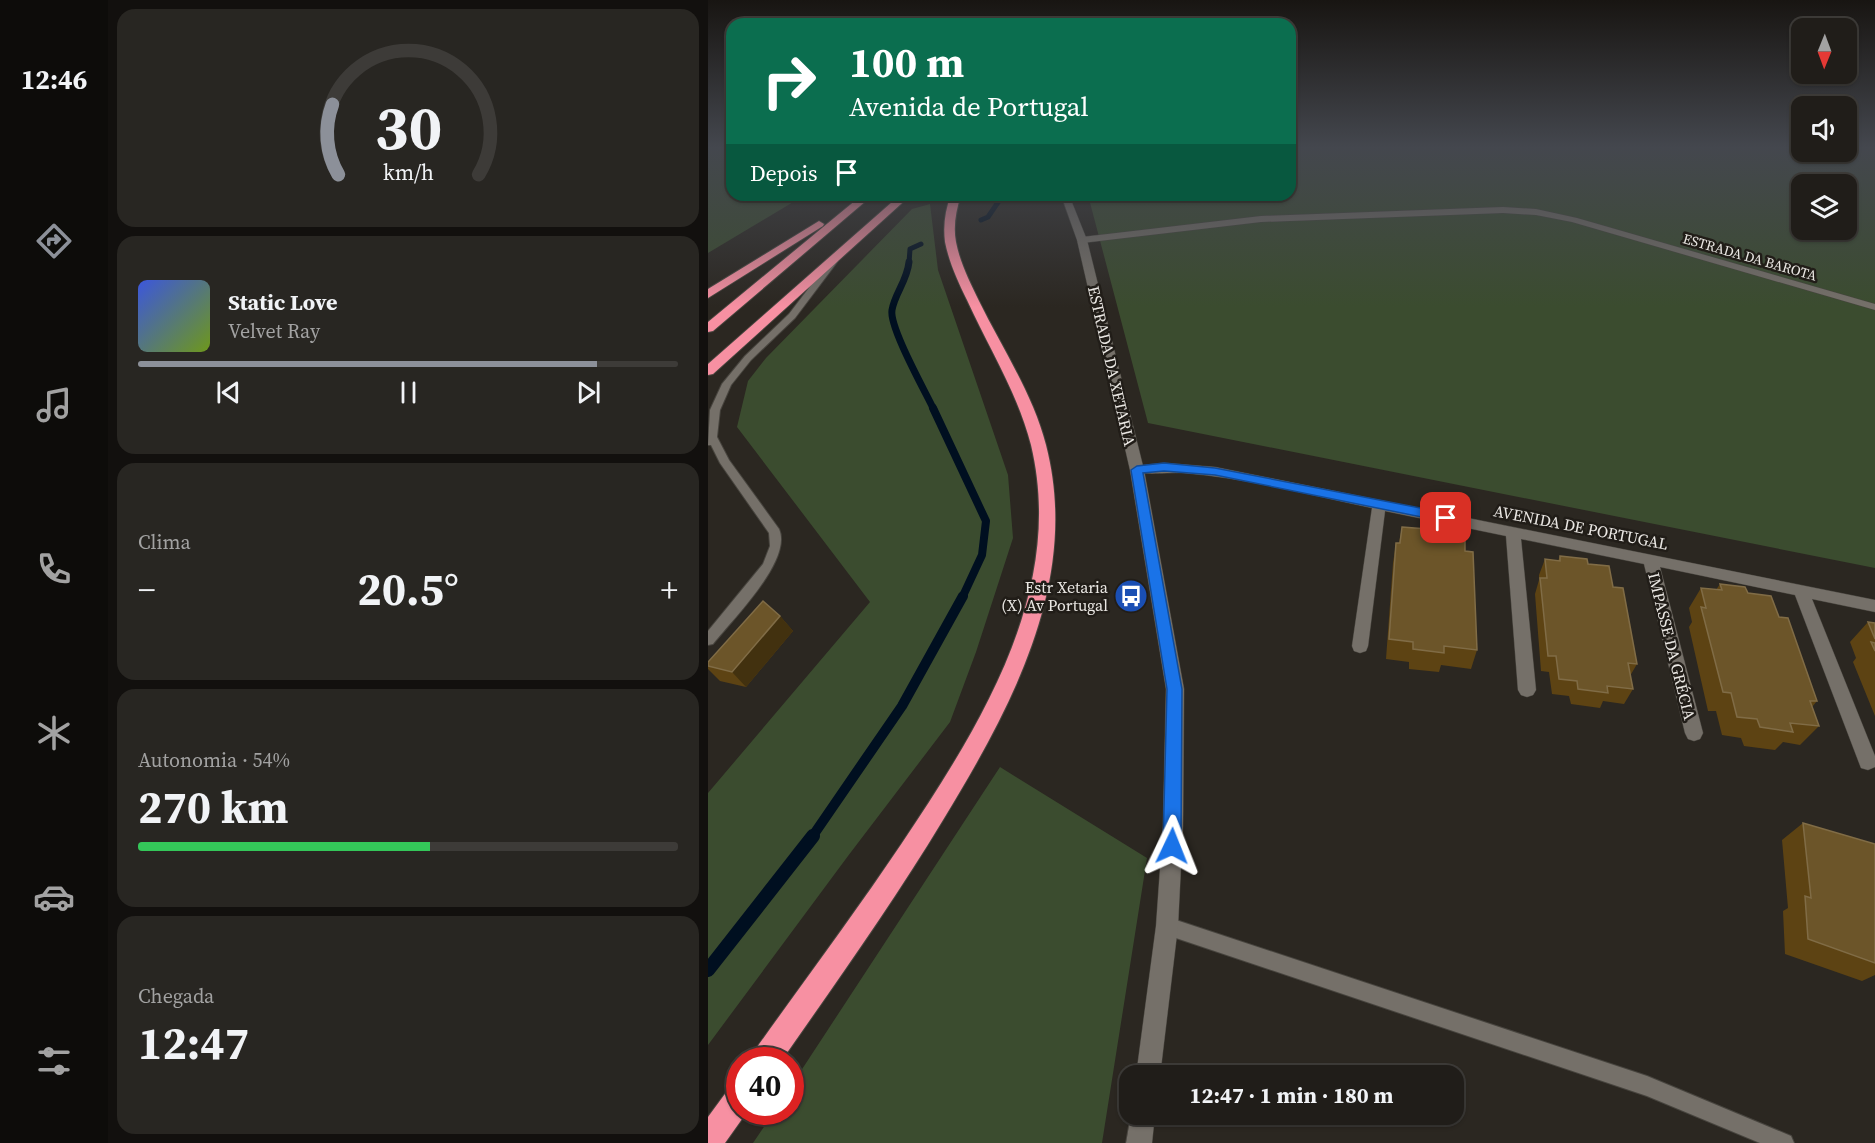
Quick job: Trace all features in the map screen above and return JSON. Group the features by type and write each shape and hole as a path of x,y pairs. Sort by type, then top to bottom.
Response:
{"highway":[{"path":"708,294 857,201"},
{"path":"708,328 860,201"},
{"path":"708,371 899,201"},
{"path":"774,1047 906,860 954,783 990,717 1020,654 1035,603 1046,552 1048,509 1038,439 955,258 948,223 954,201"},
{"path":"708,1142 726,1117"}],"street":[{"name":"ESTRADA DA XETARIA","path":"1067,201 1082,240 1137,470 1175,689 1173,826 1167,926 1149,1065"},
{"name":"ESTRADA DA BAROTA","path":"1082,240 1261,219 1503,210 1536,212 1875,307"},
{"name":"AVENIDA DE PORTUGAL","path":"1137,470 1164,467 1215,471 1875,606"},
{"path":"1360,646 1379,504"},
{"path":"1513,531 1527,690"},
{"name":"IMPASSE DA GRÉCIA","path":"1650,559 1694,733"},
{"path":"1801,591 1868,762"},
{"path":"1139,1143 1141,1125"}],"lane":[{"path":"708,640 768,567 775,554 777,542 775,532 710,441 715,410 727,384 748,358 792,316 838,255"},
{"path":"1167,926 1647,1086 1784,1143"}],"green space":[{"path":"708,200 795,201 708,253"},
{"path":"1791,200 1791,240 1857,240 1857,200 1875,200 1875,568 1148,423 1090,201"},
{"path":"930,204 938,270 1008,475 1013,538 976,652 950,722 708,1045 708,793 870,602 737,427 748,381 766,358 912,209"},
{"path":"1000,767 1147,858 1102,1143 753,1143 765,1125 804,1125 804,1066"}],"building":[{"path":"1402,527 1465,532 1465,551 1473,552 1477,650 1444,646 1444,653 1413,649 1413,642 1389,639 1396,543 1400,543"},
{"path":"1560,556 1587,559 1588,564 1609,566 1613,587 1623,588 1637,664 1628,663 1633,689 1607,686 1608,693 1578,689 1577,681 1559,679 1556,656 1548,656 1540,578 1547,578 1545,559 1560,561"},
{"path":"1720,584 1745,587 1748,593 1771,596 1779,617 1788,618 1817,701 1810,701 1819,726 1790,723 1793,732 1760,727 1757,719 1737,717 1731,693 1723,692 1701,607 1706,608 1701,588 1722,590"},
{"path":"763,601 780,616 732,672 708,666 708,662"},
{"path":"1868,622 1875,623 1875,639"},
{"path":"1803,823 1875,844 1875,963 1808,939 1805,896 1811,898"}],"waterway":[{"path":"981,220 988,217 999,201"},
{"path":"909,263 910,249 921,244"},
{"path":"909,262 892,310 893,318 902,344 933,408"},
{"path":"933,408 986,521 982,555 963,597"},
{"path":"812,837 902,706 963,597"},
{"path":"708,970 813,836"}],"place":[{"name":"Estr Xetaria (X) Av Portugal","path":"1131,596"}],"route":[{"path":"1172,846 1175,689 1137,470 1164,467 1215,471 1446,518"}]}
